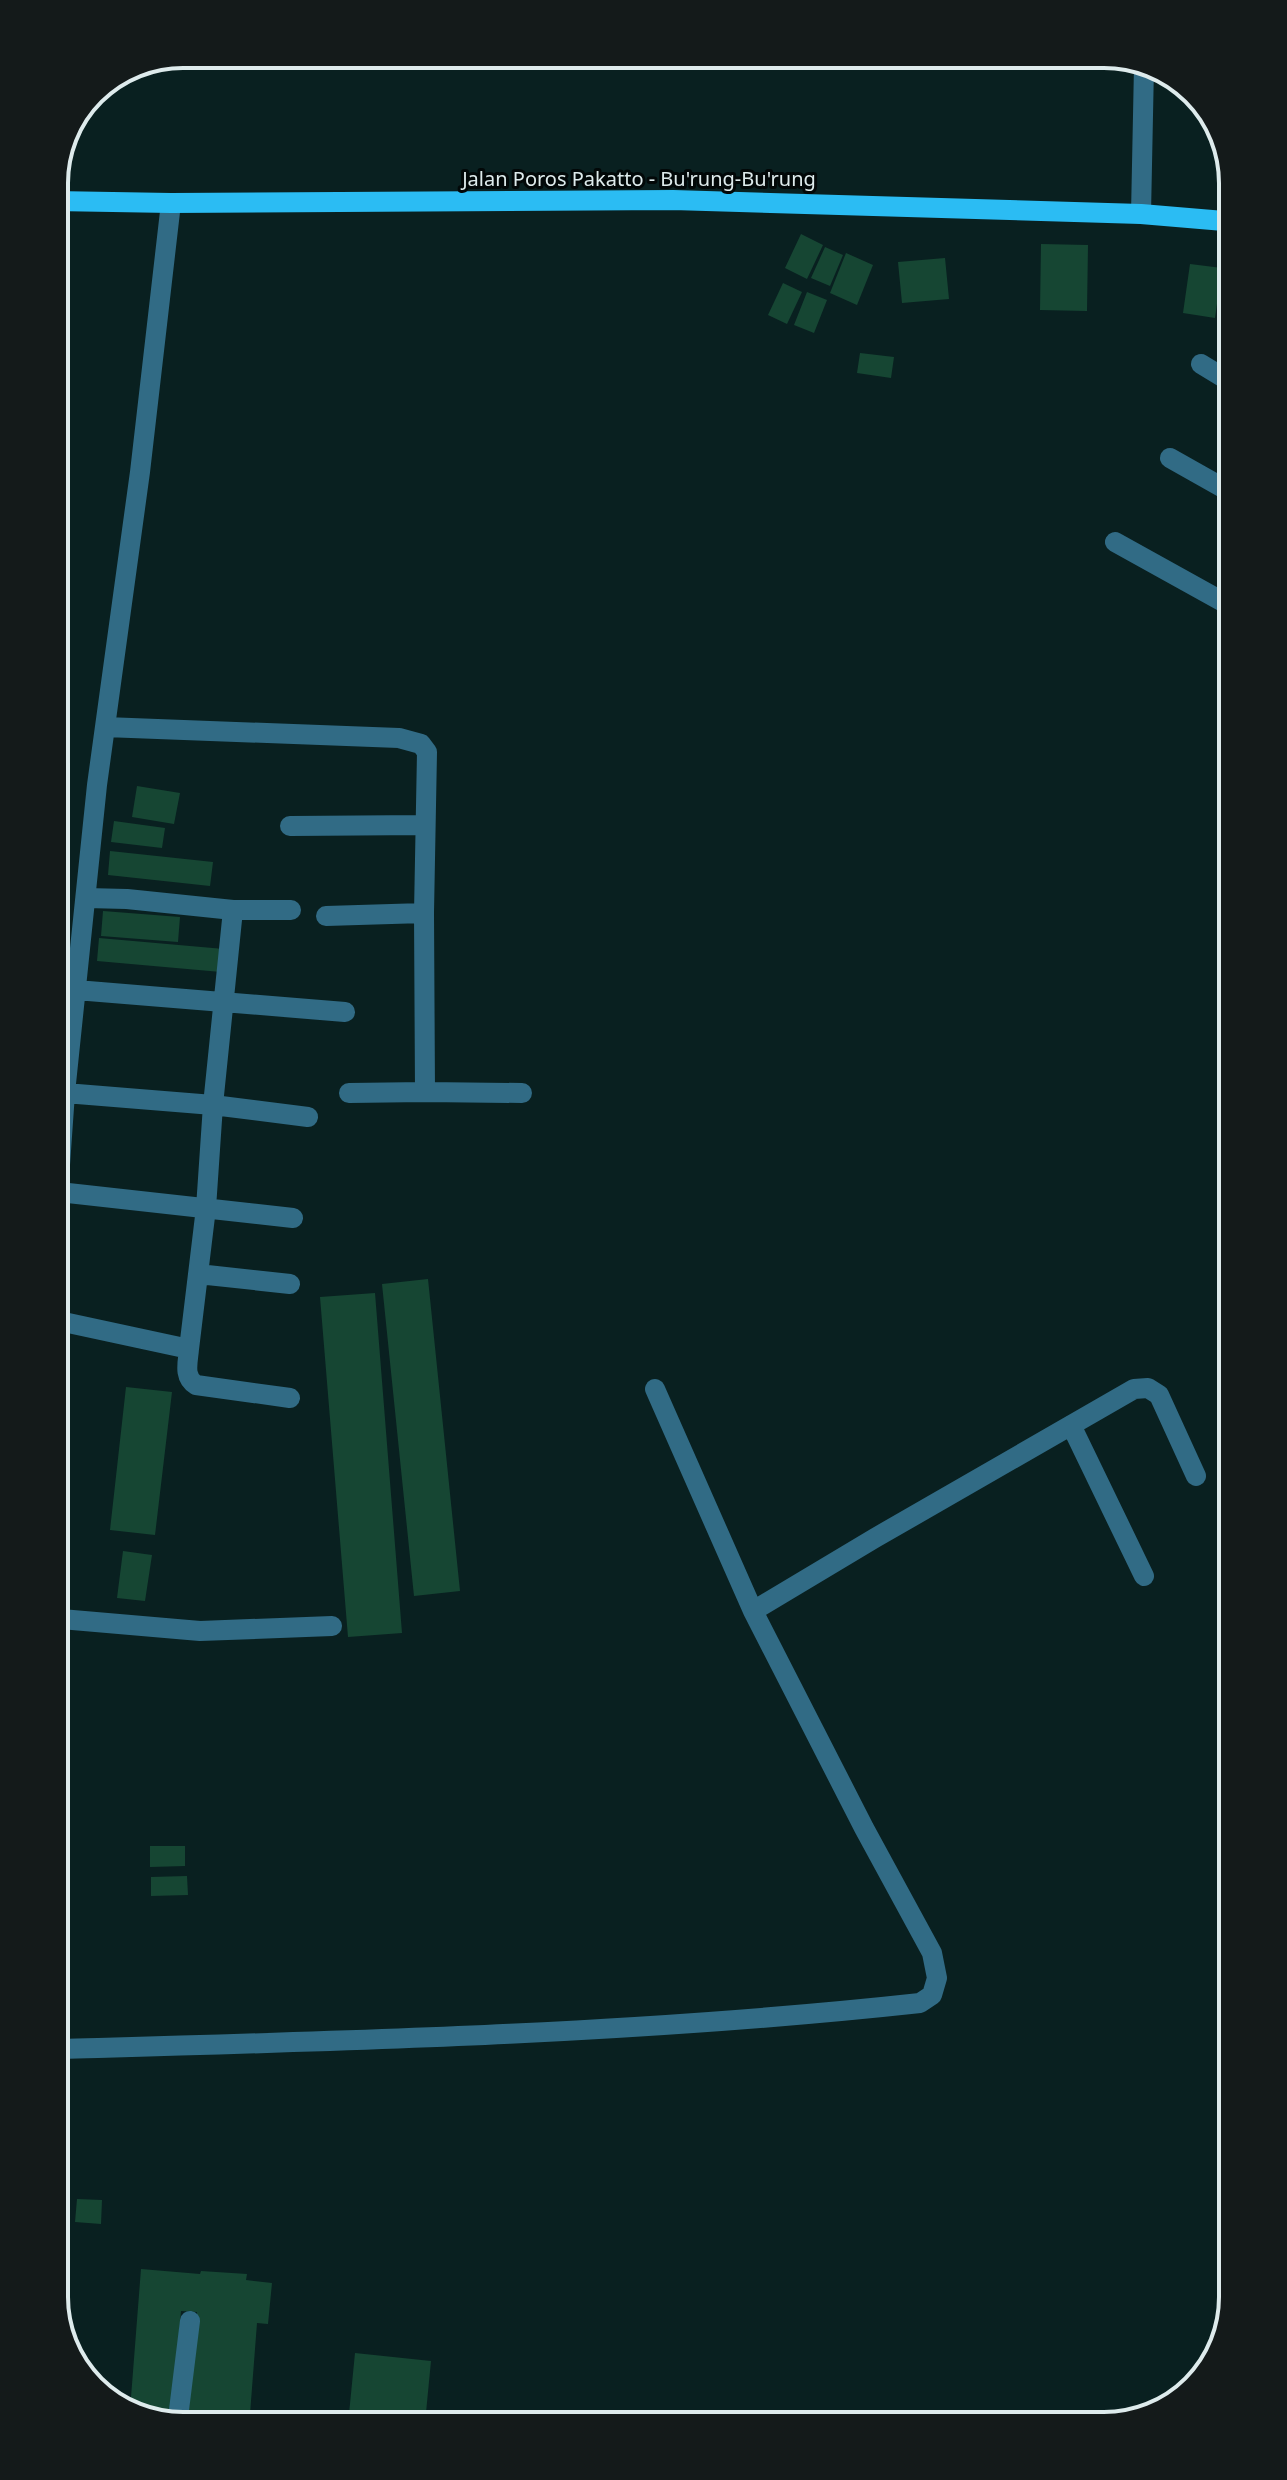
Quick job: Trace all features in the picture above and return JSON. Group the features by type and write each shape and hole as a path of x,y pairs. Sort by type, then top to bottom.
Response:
{"main road":[{"name":"Jalan Poros Pakatto - Bu'rung-Bu'rung","path":"68,201 673,200 1141,214 1219,221"}],"street":[{"path":"1141,214 1144,76"},
{"path":"68,1065 105,727 140,472 171,203"},
{"path":"1201,364 1219,375"},
{"path":"1170,458 1219,486"},
{"path":"1115,542 1219,600"},
{"path":"105,727 367,735 421,744 427,752 425,1092"},
{"path":"290,826 425,825"},
{"path":"86,898 233,910 291,910"},
{"path":"233,910 188,1375 196,1385 290,1398"},
{"path":"326,916 424,913"},
{"path":"76,990 345,1012"},
{"path":"68,1093 213,1105 308,1117"},
{"path":"349,1093 522,1093"},
{"path":"68,1193 293,1218"},
{"path":"198,1274 290,1284"},
{"path":"68,1323 189,1349"},
{"path":"753,1611 1129,1391 1139,1388 1154,1390 1159,1395 1196,1476"},
{"path":"68,2049 582,2030 832,2012 920,2003 932,1995 936,1986 936,1969 932,1953 753,1611 655,1389"},
{"path":"1071,1425 1144,1576"},
{"path":"68,1620 200,1631 332,1626"},
{"path":"179,2412 190,2321"}],"building":[{"path":"801,234 823,245 807,279 785,268"},
{"path":"1041,244 1088,245 1087,311 1040,310"},
{"path":"825,247 843,255 830,286 811,278"},
{"path":"846,253 873,265 857,305 830,293"},
{"path":"945,258 949,299 902,303 898,262"},
{"path":"1190,264 1219,268 1215,318 1183,313"},
{"path":"783,283 802,292 787,324 768,315"},
{"path":"807,292 827,300 814,333 794,325"},
{"path":"860,353 894,357 891,378 857,373"},
{"path":"137,786 180,793 174,824 132,817"},
{"path":"114,821 165,828 162,848 111,842"},
{"path":"110,851 213,862 210,886 108,875"},
{"path":"103,911 180,917 178,942 101,936"},
{"path":"99,938 224,949 221,972 97,961"},
{"path":"428,1279 460,1591 414,1596 382,1284"},
{"path":"375,1293 402,1633 348,1637 320,1297"},
{"path":"126,1387 172,1392 155,1535 110,1530"},
{"path":"123,1551 152,1555 145,1601 117,1598"},
{"path":"150,1846 185,1846 185,1866 150,1867"},
{"path":"187,1876 188,1895 151,1896 151,1877"},
{"path":"77,2199 102,2200 101,2224 75,2222"},
{"path":"141,2269 247,2274 246,2280 272,2283 268,2324 257,2323 250,2412 189,2412 197,2312 181,2311 173,2412 131,2399"},
{"path":"355,2353 431,2361 426,2412 349,2412"}]}
